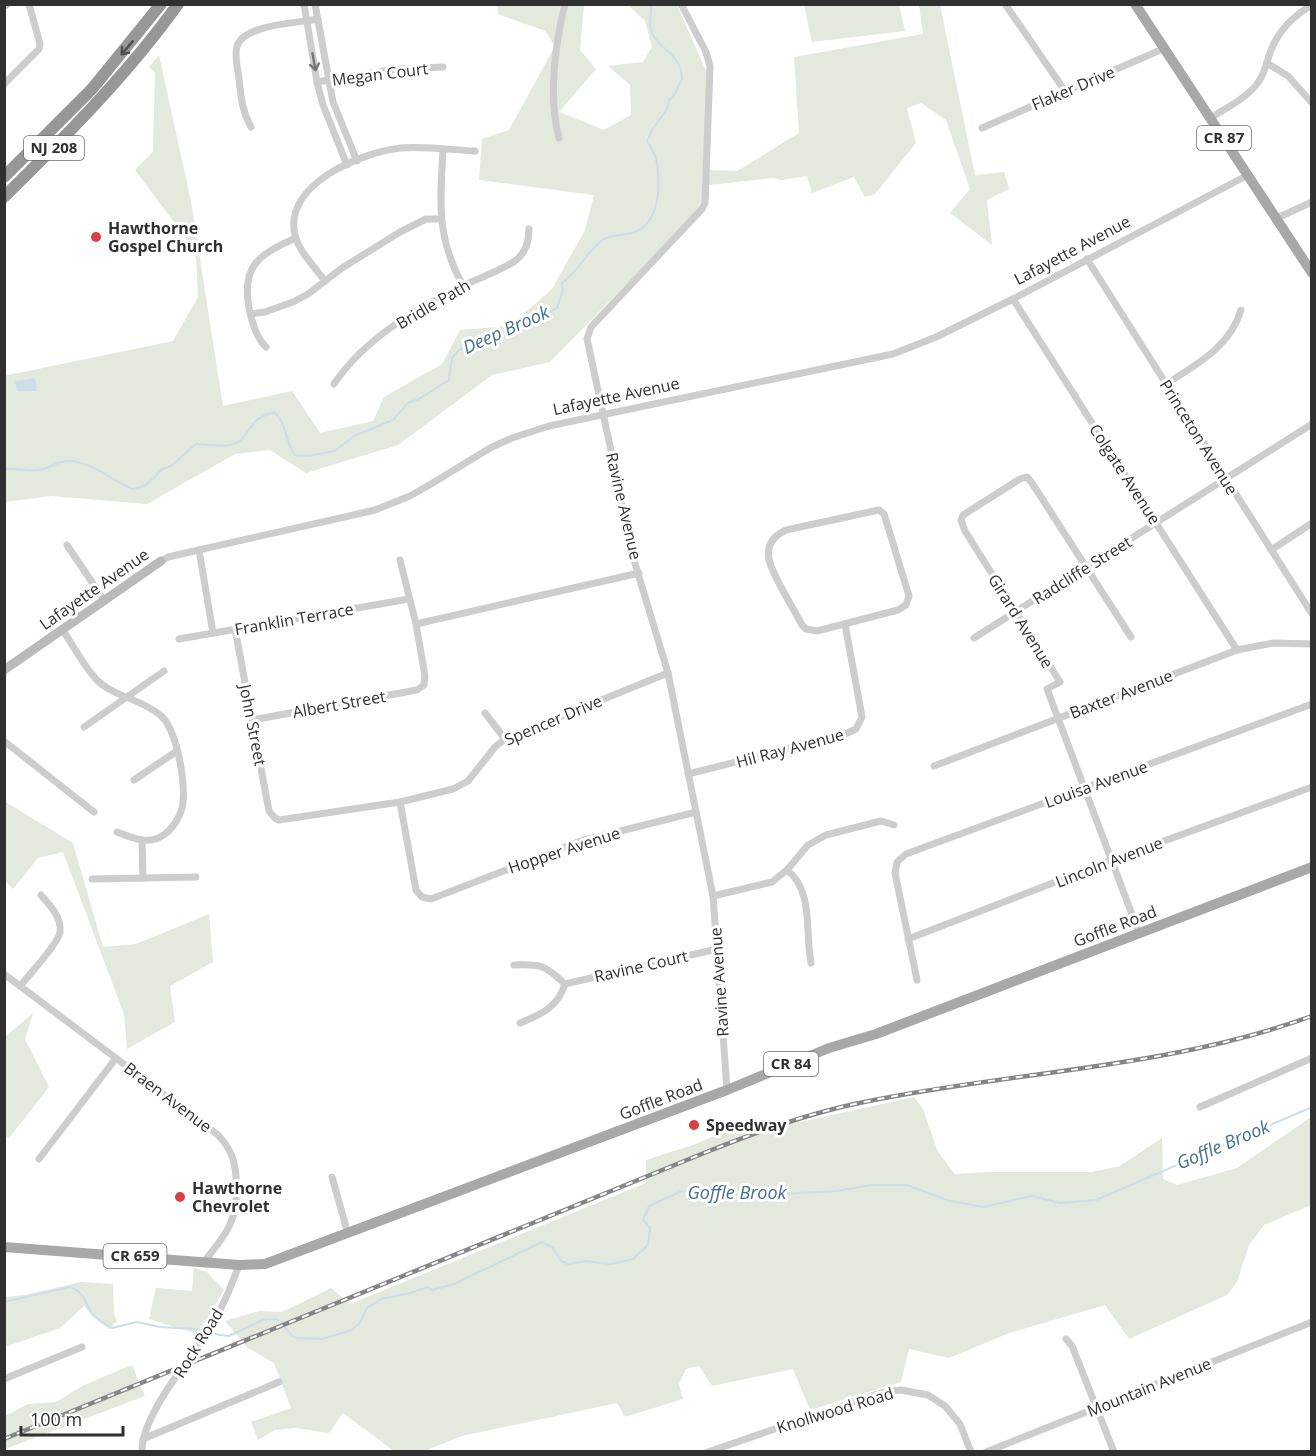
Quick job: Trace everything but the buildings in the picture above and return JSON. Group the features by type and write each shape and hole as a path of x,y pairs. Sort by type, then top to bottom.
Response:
{"highway":[{"name":"NJ 208","path":"4,177 92,89 161,4"},
{"name":"NJ 208","path":"4,197 103,97 136,59 178,4"}],"main road":[{"name":"CR 87","path":"1136,4 1311,273"},
{"name":"Goffle Road","path":"4,1247 239,1265 265,1264 728,1090 829,1048 876,1034 1311,867"}],"street":[{"path":"4,84 39,49 40,44 29,4"},
{"path":"304,4 317,82 329,121 347,165"},
{"path":"315,4 328,80 337,113 357,161"},
{"path":"559,138 555,120 554,81 559,28 565,4"},
{"name":"Ravine Avenue","path":"681,4 706,52 710,66 705,203 702,209 588,330 587,339 604,413 627,537 669,673 713,896 728,1090"},
{"path":"1005,4 1065,91"},
{"path":"1211,118 1254,88 1264,73 1276,39 1284,28 1311,5"},
{"path":"251,127 242,106 237,46 257,29 318,19"},
{"name":"Flaker Drive","path":"982,128 1165,48"},
{"path":"1267,63 1297,85 1311,103"},
{"name":"Megan Court","path":"317,82 396,69 443,67"},
{"path":"325,281 296,238 295,217 303,199 320,180 370,154 401,148 475,152"},
{"path":"443,150 440,219 446,249 463,286"},
{"name":"Lafayette Avenue","path":"4,670 168,557 375,510 410,496 481,453 512,438 549,426 893,354 936,337 1248,175"},
{"path":"1277,218 1311,201"},
{"path":"250,314 265,312 293,302 400,232 426,219 440,219"},
{"name":"Bridle Path","path":"334,384 345,368 380,335 463,286 515,261 526,248 529,229"},
{"path":"266,347 258,339 245,292 249,272 267,251 296,238"},
{"name":"Princeton Avenue","path":"1087,259 1311,614"},
{"name":"Colgate Avenue","path":"1013,298 1237,650"},
{"path":"1166,384 1220,346 1234,328 1242,310"},
{"name":"Radcliffe Street","path":"974,638 1311,424"},
{"name":"Girard Avenue","path":"1057,719 1047,689 1060,682 965,531 961,520 963,515 1020,478 1027,477 1086,567"},
{"path":"879,510 884,514 909,596 908,601 902,608 845,624 817,631 806,629 769,564 768,551 774,538 786,530 879,510"},
{"path":"1271,550 1311,523"},
{"path":"67,545 104,600"},
{"path":"199,550 213,633"},
{"path":"400,560 416,624 639,573"},
{"path":"1086,567 1131,637"},
{"name":"Franklin Terrace","path":"179,639 409,599"},
{"name":"Albert Street","path":"252,720 417,690 424,685 425,676 416,624"},
{"name":"Hil Ray Avenue","path":"688,774 843,735 856,729 862,717 861,707 845,624"},
{"path":"62,629 96,680 108,688 147,705 161,715 174,735 182,781 183,801 180,813 165,835 150,840 136,839 117,832"},
{"name":"John Street","path":"235,629 269,811 276,818"},
{"name":"Baxter Avenue","path":"934,766 1237,650 1273,643 1311,644"},
{"path":"84,727 164,670"},
{"name":"Spencer Drive","path":"276,818 284,820 400,802 453,789 475,773 504,739 669,673"},
{"name":"Louisa Avenue","path":"908,939 896,877 897,862 906,854 1311,704"},
{"path":"485,713 504,739"},
{"path":"1057,719 1139,933"},
{"path":"4,741 94,812"},
{"path":"134,780 177,751"},
{"name":"Lincoln Avenue","path":"908,939 1112,860 1311,787"},
{"name":"Hopper Avenue","path":"400,802 416,890 426,899 435,898 581,841 696,812"},
{"path":"713,896 763,886 779,878 808,845 826,835 881,821 894,825"},
{"path":"142,840 143,878"},
{"path":"787,870 799,881 804,896 811,963"},
{"path":"92,879 196,877"},
{"path":"20,986 56,941 60,932 58,918 41,895"},
{"path":"908,939 917,980"},
{"name":"Ravine Court","path":"565,984 717,949"},
{"path":"514,964 537,964 550,970 565,984 561,997 542,1014 520,1023"},
{"name":"Braen Avenue","path":"4,974 218,1135 232,1154 237,1195 236,1212 226,1233 204,1262"},
{"path":"39,1159 116,1058"},
{"path":"1200,1107 1311,1058"},
{"path":"332,1177 348,1234"},
{"name":"Rock Road","path":"142,1452 143,1439 150,1417 219,1312 239,1265"},
{"name":"Mountain Avenue","path":"986,1452 1311,1322"},
{"path":"1066,1339 1072,1346 1114,1452"},
{"path":"4,1379 82,1347"},
{"path":"143,1439 279,1382"},
{"name":"Knollwood Road","path":"708,1452 884,1392 901,1390 928,1395 945,1406 960,1424 970,1452"}],"shaded area":[{"path":"498,5 584,5 580,50 596,69 559,112 604,130 631,115 630,85 608,66 643,62 652,47 645,21 628,5 677,5 710,80 708,170 737,171 799,133 794,57 923,34 919,5 940,5 975,175 1004,172 1009,189 987,200 992,245 950,213 970,189 946,120 921,103 907,108 916,143 875,194 865,197 854,177 812,193 807,176 708,185 697,212 550,362 492,375 398,445 306,473 270,450 235,454 147,504 51,496 5,502 4,376 173,341 198,297 196,259 188,241 135,170 153,152 155,73 149,67 159,55 191,201 223,406 292,391 320,433 373,421 384,397 442,364 460,330 510,326 552,289 585,230 594,195 479,180 482,139 509,130 555,46 545,31 498,14"},
{"path":"804,5 899,5 905,31 812,42"},
{"path":"4,801 73,843 103,947 136,944 209,914 213,962 170,986 175,1022 127,1049 124,1014 63,852 38,858 13,889 5,881"},
{"path":"33,1013 25,1039 49,1087 9,1138 4,1134 5,1037"},
{"path":"914,1097 923,1109 938,1152 955,1174 1092,1172 1120,1166 1162,1138 1163,1179 1177,1185 1237,1168 1311,1117 1311,1205 1264,1225 1249,1245 1237,1282 1227,1295 1129,1339 1105,1305 1009,1333 949,1358 909,1349 901,1382 810,1410 793,1369 712,1386 699,1366 686,1369 679,1384 683,1399 625,1417 617,1403 462,1436 424,1451 394,1451 343,1413 329,1433 296,1428 275,1430 258,1440 251,1422 291,1408 274,1363 248,1348 225,1321 259,1311 282,1312 331,1288 350,1304 646,1183 646,1160 693,1145 754,1119 800,1122"},
{"path":"194,1268 207,1272 224,1290 198,1334 149,1319 156,1288 192,1291"},
{"path":"81,1282 113,1284 114,1314 117,1321 109,1329 92,1316 84,1306 60,1328 5,1347 5,1297 25,1295"},
{"path":"132,1365 145,1396 5,1449 5,1416 28,1404 56,1402 84,1385"}],"water":[{"path":"35,378 37,391 17,391 15,381"}],"waterway":[{"name":"Deep Brook","path":"4,469 41,470 64,461 76,462 93,467 132,489 144,486 162,469 171,466 196,444 221,446 235,443 257,420 274,412 281,422 295,455 308,456 335,451 354,436 393,420 408,403 419,399 449,380 452,358 458,351 504,333 557,308 563,290 562,283 595,247 608,237 635,232 644,227 654,210 657,200 658,167 647,141 682,79 676,59 652,33 651,4"},
{"name":"Goffle Brook","path":"4,1302 70,1287 81,1295 96,1318 112,1328 137,1322 160,1327 195,1329 229,1336 263,1320 276,1319 281,1321 296,1338 322,1339 352,1330 359,1324 367,1308 381,1299 428,1287 432,1290 454,1284 542,1242 553,1248 561,1261 568,1264 585,1261 611,1264 633,1259 648,1245 650,1228 643,1220 649,1206 680,1192 695,1189 746,1196 837,1191 871,1185 907,1185 950,1201 983,1207 1032,1196 1060,1203 1096,1200 1312,1107"}],"railway":[{"path":"4,1439 704,1153 783,1124 864,1102 1146,1058 1202,1047 1257,1034 1312,1016"}],"place":[{"name":"Hawthorne Gospel Church","path":"96,237"},
{"name":"Speedway","path":"694,1125"},
{"name":"Hawthorne Chevrolet","path":"180,1197"}]}
